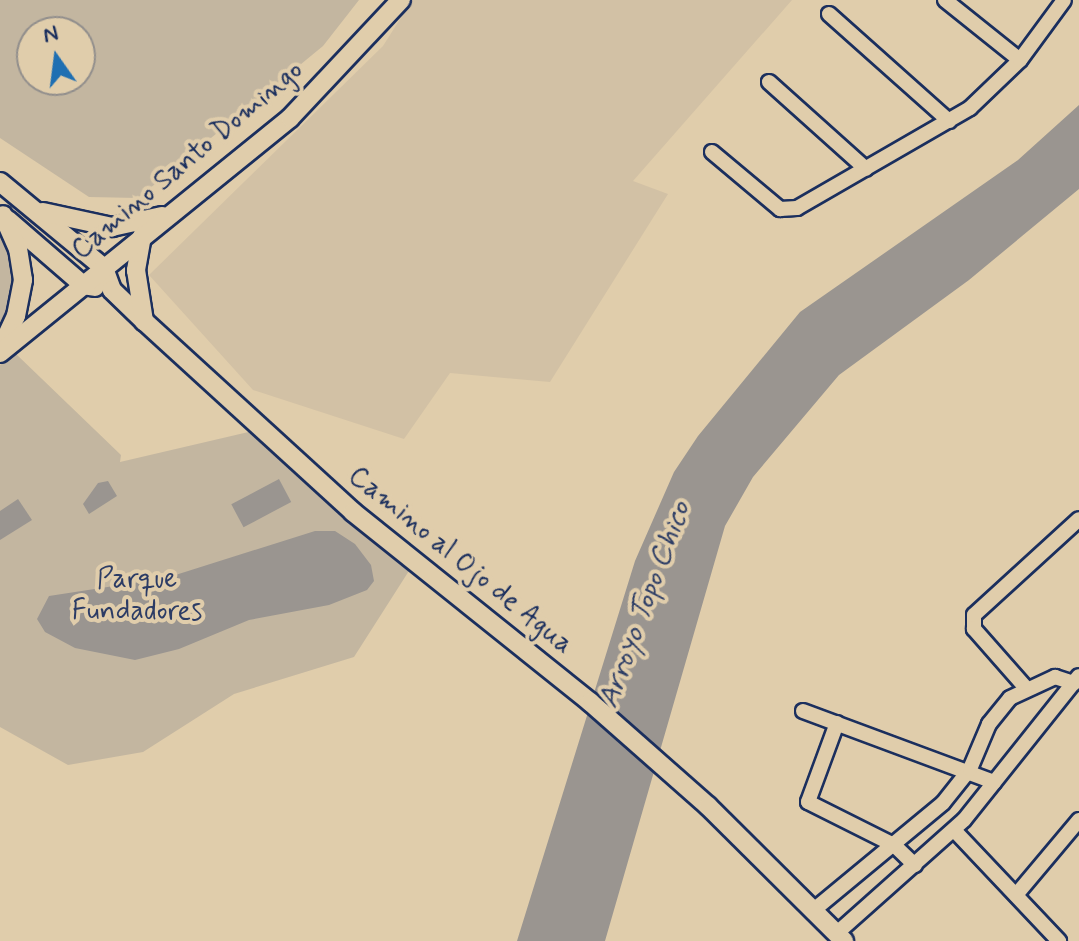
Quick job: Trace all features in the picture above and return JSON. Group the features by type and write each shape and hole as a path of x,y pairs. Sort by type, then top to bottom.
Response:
{"street":[{"name":"Camino Santo Domingo","path":"0,351 290,118 401,0"},
{"path":"945,0 1020,60"},
{"path":"712,152 785,211 949,121 1020,60 1064,0"},
{"path":"829,14 949,121"},
{"path":"769,82 866,169"},
{"path":"0,182 104,268"},
{"path":"31,208 112,227 176,211"},
{"path":"1,214 83,285 112,290"},
{"path":"0,351 16,316 23,280 18,249 1,214"},
{"path":"142,236 136,270 144,321"},
{"name":"Camino al Ojo de Agua","path":"104,268 112,290 353,512 590,702 815,909 840,937"},
{"path":"1026,688 974,629 974,615 1079,519"},
{"path":"815,909 933,813 970,769 1000,707 1026,688 1055,677 1077,680"},
{"path":"840,937 954,830 1077,680"},
{"path":"803,711 970,769 994,782"},
{"path":"837,723 808,802 894,845 915,865"},
{"path":"1016,895 1079,820"},
{"path":"954,830 1059,941"}],"shaded area":[{"path":"412,0 792,0 633,181 668,194 550,382 450,373 404,439 253,390 149,275 383,46"}],"green space":[{"path":"0,0 359,0 323,46 138,198 89,197 0,138"},
{"path":"0,224 11,247 11,286 7,312 0,322"},
{"name":"Parque Fundadores","path":"15,353 121,455 120,462 261,429 414,563 354,657 234,694 143,752 68,765 0,727 0,365"}],"water":[{"name":"Arroyo Topo Chico","path":"1079,105 1079,189 969,280 839,375 753,477 725,526 605,941 517,941 635,561 674,472 698,436 800,312 1018,160"},
{"path":"279,479 291,502 244,527 231,504"},
{"path":"108,481 117,496 89,514 83,504 98,483"},
{"path":"18,499 32,520 0,540 0,511"},
{"path":"315,531 335,531 355,544 371,565 374,581 367,590 329,605 249,620 179,649 135,660 75,648 45,632 37,619 49,596 166,578"}]}
